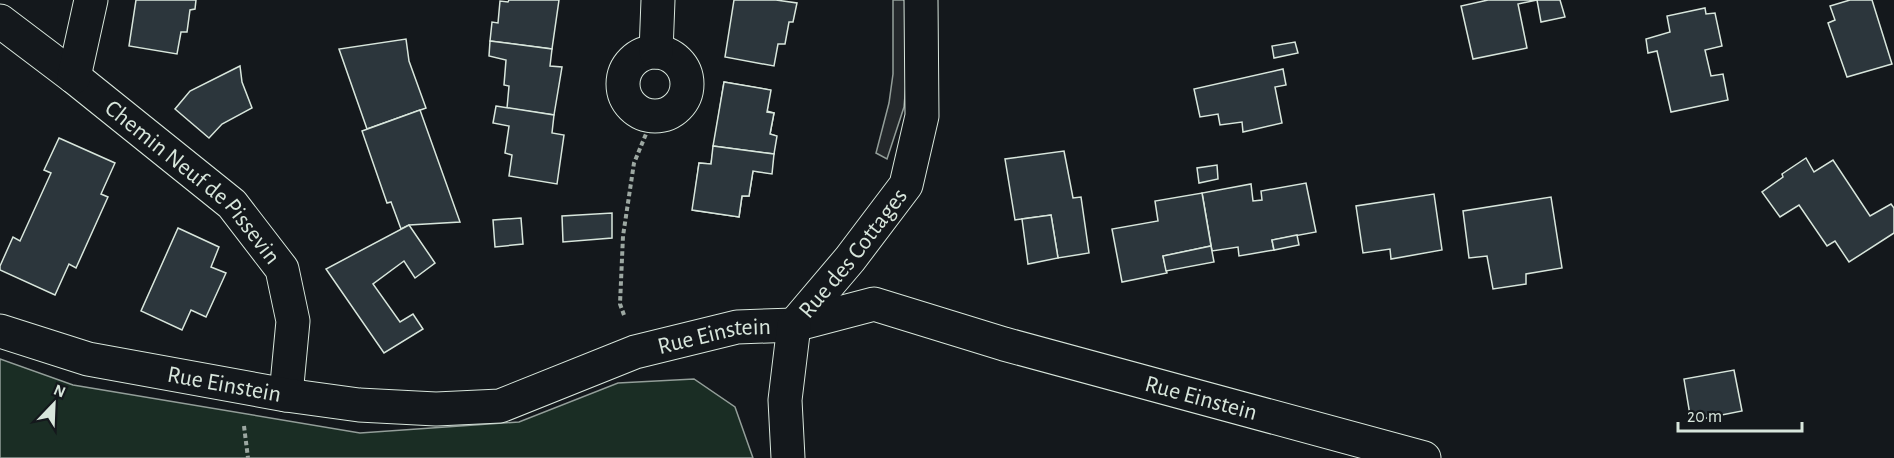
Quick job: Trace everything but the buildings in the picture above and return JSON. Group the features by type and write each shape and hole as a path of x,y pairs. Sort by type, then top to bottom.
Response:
{"street":[{"path":"74,77 91,0"},
{"path":"656,52 658,0"},
{"name":"Rue des Cottages","path":"794,325 850,259 906,185 922,116 921,0"},
{"name":"Chemin Neuf de Pissevin","path":"0,21 74,77 232,204 282,268 292,321 286,395"},
{"path":"656,52 671,55 682,65 687,79 686,94 679,106 667,115 653,117 638,112 628,103 622,89 623,75 630,62 642,54 656,52"},
{"name":"Rue Einstein","path":"0,331 88,360 286,395 359,405 436,409 500,406 635,352 737,327 794,325 874,304 1004,344 1424,458"},
{"path":"788,458 785,400 794,325"}],"path":[{"path":"625,319 620,304 623,236 634,163 653,117"}],"green space":[{"path":"0,359 73,385 360,433 519,422 618,383 694,379 735,407 753,458 0,458"}],"shaded area":[{"path":"893,0 905,0 907,71 904,107 887,159 876,153 889,103 893,74"}]}
